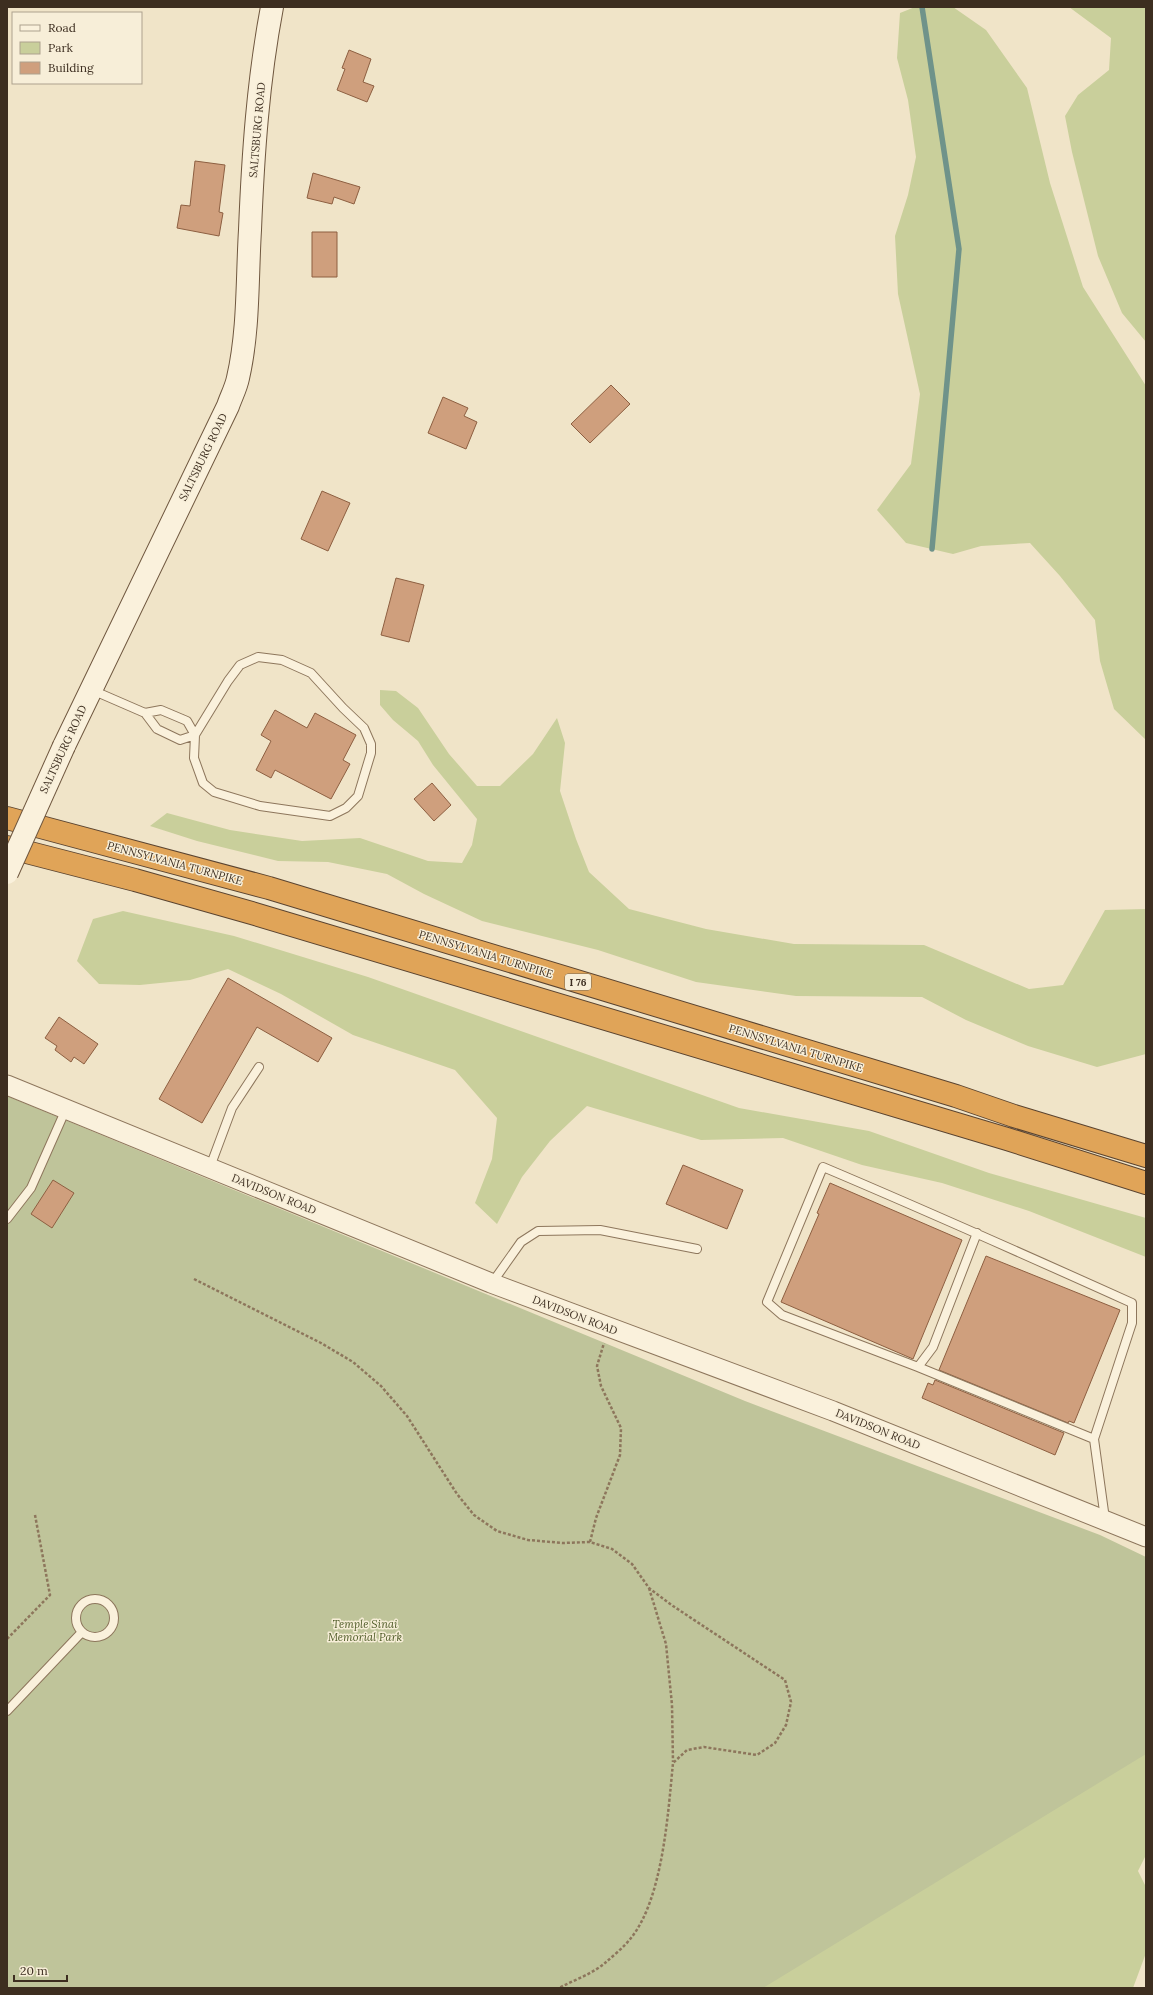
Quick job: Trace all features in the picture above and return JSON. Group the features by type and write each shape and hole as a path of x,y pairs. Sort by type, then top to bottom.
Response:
{"highway":[{"name":"PENNSYLVANIA TURNPIKE","path":"7,818 269,888 956,1096 1014,1116 1146,1156"},
{"name":"I 76","path":"7,847 135,880 263,916 1007,1139 1146,1183"}],"main road":[{"name":"SALTSBURG ROAD","path":"7,873 64,746 228,406 238,380 243,355 254,147 265,44 272,7"}],"street":[{"name":"DAVIDSON ROAD","path":"7,1085 67,1108 492,1283 833,1411 1146,1537"}],"lane":[{"path":"91,689 145,713 157,729 180,740 195,735 228,681 240,665 258,658 282,660 311,672 342,708 364,728 371,744 371,753 358,796 346,808 330,816 260,806 214,792 203,783 194,758 195,735 186,720 161,710 145,713"},
{"path":"210,1167 232,1108 259,1067"},
{"path":"7,1219 31,1188 67,1108"},
{"path":"1094,1439 918,1367 782,1315 767,1302 823,1167 977,1233 1132,1303 1132,1323 1094,1439 1105,1520"},
{"path":"492,1283 521,1242 538,1231 600,1230 698,1249"},
{"path":"918,1367 932,1347 977,1233"},
{"path":"95,1598 109,1603 115,1617 109,1631 96,1637 82,1632 77,1626 76,1618 77,1610 81,1604 87,1600 95,1598"},
{"path":"7,1710 82,1632"}],"path":[{"path":"194,1278 353,1362 381,1386 407,1416 457,1494 474,1515 497,1530 528,1540 563,1543 590,1542 612,1549 632,1564 649,1588 673,1606 785,1680 791,1702 786,1725 775,1743 757,1755 704,1747 687,1750 673,1763"},
{"path":"590,1542 596,1518 620,1455 621,1428 601,1386 597,1366 609,1328"},
{"path":"7,1638 50,1595 35,1514"},
{"path":"559,1988 604,1964 631,1938 648,1909 658,1869 666,1828 673,1763 672,1705 666,1644 649,1588"}],"green space":[{"path":"915,7 953,7 986,30 1027,88 1050,183 1083,287 1146,386 1146,740 1114,709 1100,661 1095,620 1060,576 1030,543 981,546 953,554 906,543 877,510 911,464 920,394 898,294 895,236 908,195 916,157 908,100 897,58 900,13"},
{"path":"1069,7 1146,7 1146,342 1122,313 1098,256 1072,152 1065,116 1078,95 1109,70 1111,38"},
{"path":"380,690 396,691 418,708 449,754 477,786 500,786 533,754 557,718 565,743 560,791 576,839 589,872 629,909 706,929 794,944 924,945 1029,989 1063,985 1105,910 1146,909 1146,1054 1097,1067 1028,1046 966,1020 922,997 796,996 696,982 598,950 482,921 424,894 387,874 328,862 278,861 197,841 150,826 167,813 230,830 302,841 360,838 428,861 462,863 472,845 477,819 433,765 418,741 393,720 380,705"},
{"path":"123,911 234,936 368,977 739,1108 869,1131 989,1173 1146,1218 1146,1257 1029,1211 942,1183 862,1165 783,1138 701,1140 587,1106 550,1141 522,1177 497,1224 475,1203 492,1159 497,1118 455,1070 353,1035 281,994 228,969 190,980 140,985 99,984 77,961 93,919"},
{"name":"Temple Sinai Memorial Park","path":"7,1096 745,1401 1100,1535 1146,1557 1146,1754 763,1988 7,1988"},
{"path":"1146,1568 1146,1855 1138,1871 1146,1887 1146,1953 1133,1988 595,1988"}],"building":[{"path":"349,50 371,59 363,82 374,86 367,102 337,90 345,69 342,68"},
{"path":"195,161 225,165 219,212 223,213 219,236 177,228 181,205 190,206"},
{"path":"313,173 360,187 354,204 334,197 332,204 307,198"},
{"path":"312,232 337,232 337,277 312,277"},
{"path":"611,385 630,404 590,443 571,424"},
{"path":"443,397 468,408 464,416 477,422 466,449 428,433"},
{"path":"322,491 350,503 328,551 301,539"},
{"path":"396,578 424,585 409,642 381,635"},
{"path":"275,710 307,728 315,713 356,735 343,760 350,764 331,799 275,770 271,778 256,770 271,741 261,735"},
{"path":"432,783 451,805 434,821 414,799"},
{"path":"228,978 332,1038 318,1062 257,1027 202,1123 159,1099"},
{"path":"59,1017 98,1044 84,1064 74,1057 71,1062 55,1050 57,1046 45,1038"},
{"path":"683,1165 743,1190 727,1229 666,1204"},
{"path":"53,1180 74,1193 52,1228 31,1214"},
{"path":"830,1183 962,1240 913,1359 781,1302 819,1214 817,1213"},
{"path":"986,1256 1120,1310 1074,1423 1069,1421 1068,1423 939,1370"},
{"path":"935,1380 1064,1433 1055,1455 922,1398 928,1383 933,1385"}],"waterway":[{"path":"922,7 959,249 932,549"}]}
